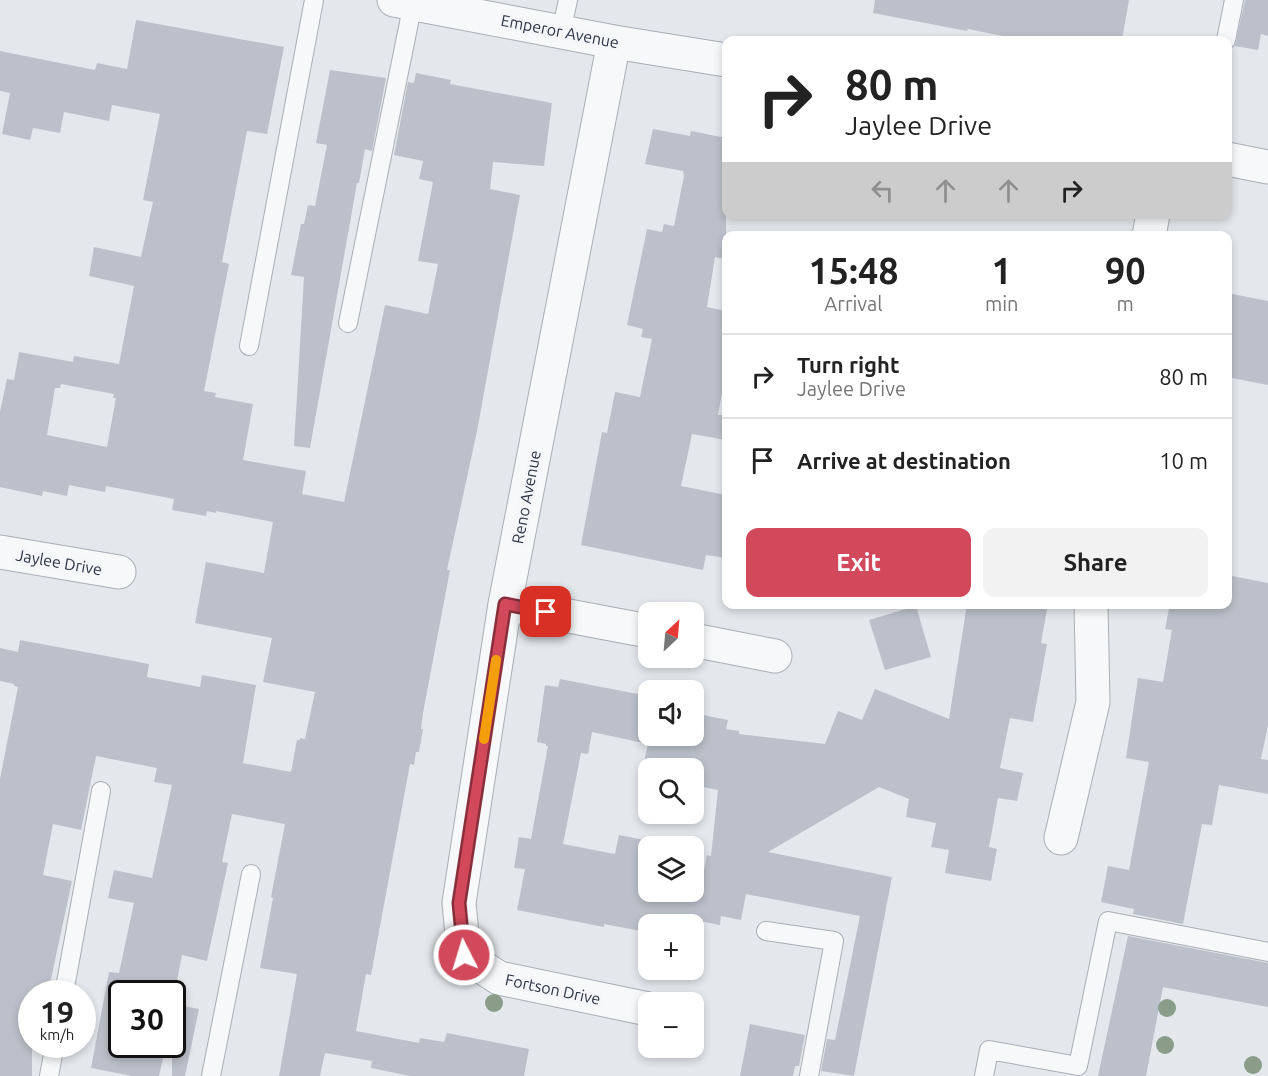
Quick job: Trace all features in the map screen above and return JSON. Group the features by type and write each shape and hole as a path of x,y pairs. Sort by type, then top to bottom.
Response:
{"street":[{"name":"Emperor Avenue","path":"403,2 614,42 722,59"},
{"name":"Reno Avenue","path":"464,955 459,903 505,604 614,42"},
{"path":"1232,160 1268,167"},
{"name":"Jaylee Drive","path":"0,552 119,572"},
{"path":"505,604 638,630"},
{"path":"1062,838 1093,702 1091,609"},
{"path":"704,642 775,656"},
{"name":"Fortson Drive","path":"464,955 499,978 638,1007"}],"lane":[{"path":"249,346 314,0"},
{"path":"561,32 568,0"},
{"path":"1227,36 1234,0"},
{"path":"348,323 403,2"},
{"path":"66,980 101,791"},
{"path":"211,1076 251,874"},
{"path":"984,1076 989,1050 1078,1066 1108,921 1268,952"},
{"path":"766,931 834,941 809,1076"},
{"path":"49,1076 52,1058"}],"building":[{"path":"875,0 1129,0 1123,36 1003,36 873,13"},
{"path":"1245,0 1268,0 1268,36 1261,34 1258,50 1235,46"},
{"path":"136,20 284,47 267,134 247,131 222,262 229,264 204,391 216,393 215,397 253,404 243,460 306,471 302,494 344,502 385,305 428,314 438,264 418,261 433,182 419,179 423,161 394,155 408,82 414,83 416,73 451,80 450,84 552,103 544,166 493,162 490,189 520,195 477,431 447,570 450,570 423,713 419,752 416,752 414,765 410,764 371,975 366,974 356,1031 419,1043 420,1038 444,1042 447,1033 529,1049 524,1076 410,1076 371,1068 372,1061 325,1053 320,1076 279,1076 297,974 260,968 285,824 232,814 222,862 228,863 207,961 182,955 177,980 108,980 108,1058 163,1058 159,1076 132,1076 91,1068 93,1058 96,1058 96,1041 109,972 119,973 134,903 108,898 114,870 152,878 172,785 154,782 157,768 96,756 81,830 53,824 43,875 72,881 51,980 18,980 18,1058 32,1058 32,1076 0,1076 0,779 18,687 0,681 0,648 18,652 20,640 149,664 147,677 200,687 202,675 256,685 243,763 291,772 297,740 305,739 315,692 263,682 272,638 195,623 206,562 264,573 273,522 216,511 216,513 207,511 206,516 172,510 174,499 106,486 105,492 69,485 67,496 43,491 42,496 0,487 0,412 7,379 14,380 19,352 73,362 74,356 119,364 134,286 89,276 94,247 141,257 153,202 143,200 160,114 112,105 109,121 64,112 60,133 33,128 30,140 2,134 10,93 0,91 0,51 95,70 97,63 127,69","holes":["61,384 114,394 113,398 116,398 107,447 47,435 55,388 60,388"]},
{"path":"330,70 386,78 372,151 365,149 359,183 357,183 310,448 294,446 304,277 291,275 301,224 304,224 308,205 315,206 327,145 316,143"},
{"path":"653,129 690,136 691,131 722,137 722,219 726,219 726,231 722,231 722,258 715,257 707,307 722,310 722,393 718,415 722,415 722,439 692,434 681,486 722,494 722,557 706,555 703,570 581,545 602,432 607,433 615,392 640,397 652,339 641,337 643,329 627,325 647,229 662,232 664,224 674,226 684,176 683,171 645,164"},
{"path":"1232,294 1268,301 1268,385 1232,378"},
{"path":"1232,576 1268,583 1268,725 1261,759 1268,760 1268,794 1219,785 1212,825 1202,824 1183,924 1133,914 1134,909 1101,902 1108,866 1129,870 1149,762 1126,758 1138,678 1163,682 1172,630 1165,629 1169,609 1232,609"},
{"path":"906,609 917,609 931,657 885,670 869,620"},
{"path":"966,609 1047,609 1041,643 1047,644 1033,722 1010,718 1000,768 1023,773 1017,801 998,798 989,847 997,849 991,881 945,873 949,850 931,847 936,823 906,817 909,799 879,787 768,852 892,877 854,1076 821,1071 827,1039 835,1040 860,916 746,894 741,920 721,916 720,925 704,922 704,914 638,914 638,930 604,924 604,927 517,910 525,869 514,868 519,837 531,839 548,746 537,742 545,685 558,687 560,679 638,694 638,742 592,732 588,754 581,753 563,844 615,854 619,835 638,839 638,902 704,902 704,870 707,855 711,856 718,790 704,787 704,758 645,758 648,746 704,746 704,715 728,720 726,729 739,731 739,734 825,744 838,711 862,720 875,689 949,719"},
{"path":"1128,936 1268,963 1268,1007 1163,987 1146,1076 1098,1076"},
{"path":"186,1007 199,1009 185,1076 172,1076 172,1058 186,1058"},
{"path":"750,1024 805,1035 799,1066 795,1066 793,1076 740,1076"}],"slow traffic":[{"path":"484,739 496,660"}],"route":[{"path":"464,955 459,903 505,604 546,612"}]}
